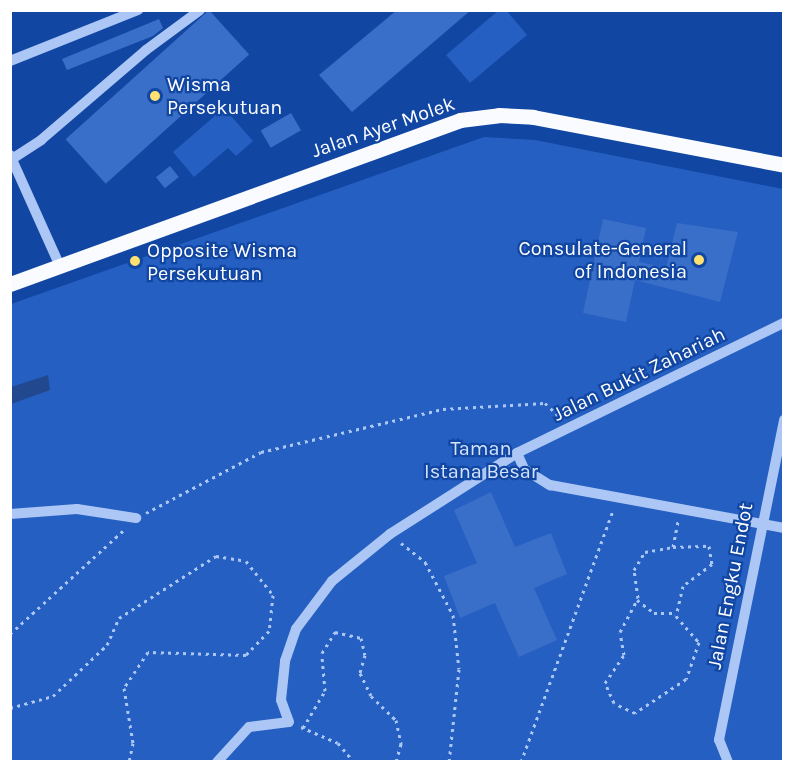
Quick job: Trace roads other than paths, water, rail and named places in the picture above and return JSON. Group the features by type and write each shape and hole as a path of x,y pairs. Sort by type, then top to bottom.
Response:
{"main road":[{"name":"Jalan Ayer Molek","path":"10,284 460,120 499,115 533,117 783,165"}],"street":[{"path":"10,61 138,10"},
{"path":"60,266 11,157 41,140 146,50 200,10"},
{"name":"Jalan Bukit Zahariah","path":"217,762 249,727 289,722 281,700 285,661 297,629 332,581 390,534 517,453 783,323"},
{"name":"Jalan Engku Endot","path":"727,761 719,741 760,523 783,420"},
{"path":"517,453 524,469 550,485 617,500 783,528"},
{"path":"10,514 77,509 136,518"}],"place":[{"name":"Wisma Persekutuan","path":"155,96"},
{"name":"Consulate-General of Indonesia","path":"699,260"},
{"name":"Opposite Wisma Persekutuan","path":"135,261"}],"park label":[{"name":"Taman Istana Besar","path":"481,460"}]}
